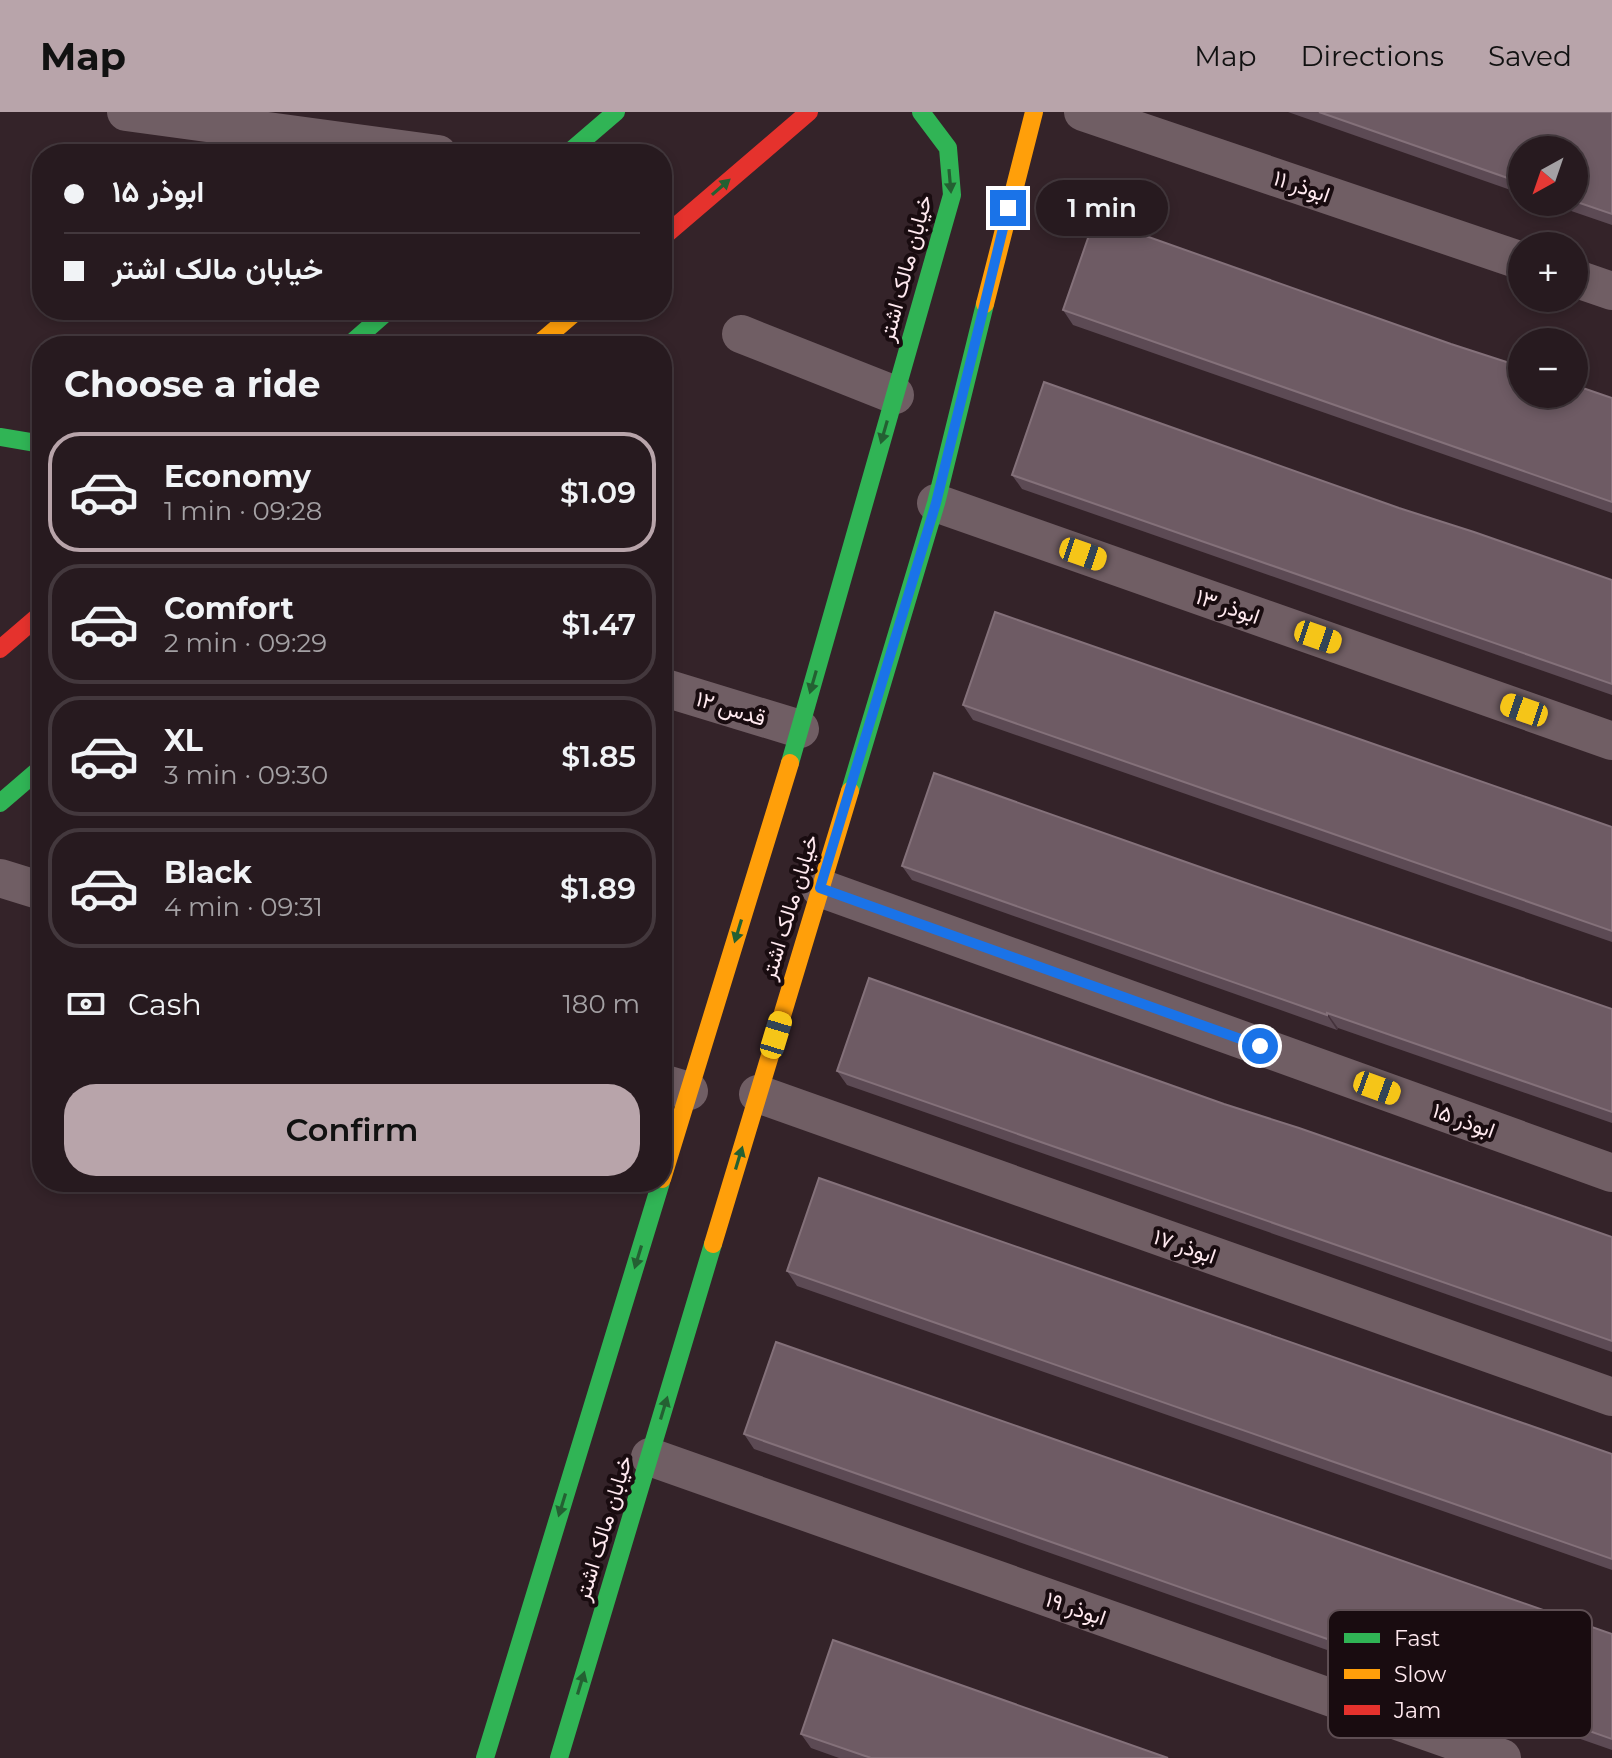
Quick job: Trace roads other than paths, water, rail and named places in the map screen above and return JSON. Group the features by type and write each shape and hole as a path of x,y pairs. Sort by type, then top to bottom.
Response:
{"street":[{"path":"126,112 364,144"},
{"path":"579,144 616,112"},
{"path":"672,229 809,112"},
{"path":"921,112 948,148"},
{"name":"خیابان مالک اشتر","path":"559,1758 936,503 1034,112"},
{"name":"ابوذر ۱۱","path":"1083,112 1508,256"},
{"name":"خیابان مالک اشتر","path":"672,1114 676,1087 800,729 952,195 946,128 950,113"},
{"path":"1011,124 1023,149"},
{"path":"1588,283 1612,291"},
{"path":"359,336 378,320"},
{"path":"548,336 566,320"},
{"path":"741,334 895,395"},
{"path":"0,437 32,442"},
{"name":"ابوذر ۱۳","path":"936,503 1612,741"},
{"path":"0,649 32,622"},
{"name":"قدس ۱۲","path":"672,690 800,729"},
{"path":"0,803 32,776"},
{"path":"0,878 32,888"},
{"name":"ابوذر ۱۵","path":"820,888 1612,1173"},
{"name":"ابوذر ۱۷","path":"758,1094 1612,1397"},
{"name":"خیابان مالک اشتر","path":"485,1758 658,1192"},
{"name":"ابوذر ۱۹","path":"650,1457 1328,1697"},
{"name":"ابوذر ۱۹","path":"1445,1738 1502,1758"}]}
